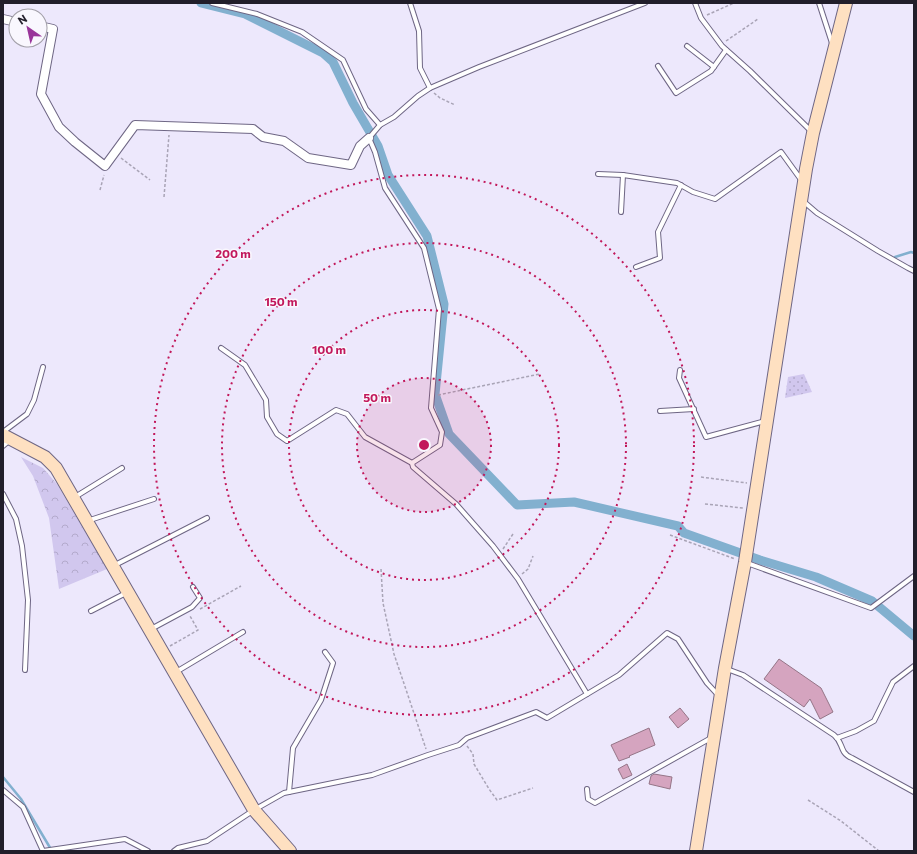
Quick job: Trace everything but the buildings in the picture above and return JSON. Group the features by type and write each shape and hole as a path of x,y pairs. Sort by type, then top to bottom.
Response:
{"main road":[{"path":"696,851 725,668 745,562 803,183 813,133 846,3"},
{"path":"5,438 45,456 56,468 254,810 290,851"}],"street":[{"path":"48,28 53,29 41,94 59,127 75,142 106,166 135,125 252,129 263,137 284,141 308,158 351,165 360,146 369,138"}],"lane":[{"path":"212,3 257,14 302,32 343,60 366,109 380,125"},
{"path":"410,3 419,31 420,68 430,88"},
{"path":"412,463 440,445 442,432 431,408 439,308 424,248 385,188 369,138 380,125 394,117 418,96 430,88 479,67 645,3"},
{"path":"695,3 701,18 721,45 750,71 813,133"},
{"path":"819,3 834,49"},
{"path":"687,46 714,67"},
{"path":"658,66 676,93 711,71 726,50"},
{"path":"598,174 623,175 677,183 693,192 715,198 781,152 803,183"},
{"path":"621,212 623,175"},
{"path":"636,267 660,258 658,232 680,185"},
{"path":"801,199 817,213 878,251 914,271"},
{"path":"221,348 245,365 266,400 267,417 278,434 286,441 336,410 347,414 365,437 412,463 413,468 456,504 518,579 587,694"},
{"path":"5,438 26,414 34,400 43,368"},
{"path":"680,370 680,378 706,437 766,421"},
{"path":"660,411 694,409"},
{"path":"74,498 122,468"},
{"path":"3,494 16,519 22,546 28,600 25,670"},
{"path":"87,521 154,499"},
{"path":"112,566 207,518"},
{"path":"745,562 871,608 914,576"},
{"path":"149,630 192,607 200,598 193,587"},
{"path":"91,611 128,592"},
{"path":"174,673 243,632"},
{"path":"174,851 178,848 207,841 254,810 284,793 372,775 459,745 467,738 536,712 547,718 619,676 667,633 678,639 707,683 720,698"},
{"path":"289,792 293,748 321,700 333,663 325,652"},
{"path":"837,738 856,731 874,721 893,682 914,666"},
{"path":"725,668 743,676 829,731 841,743 845,753 852,758 914,792"},
{"path":"587,789 588,799 595,803 715,736"},
{"path":"3,790 23,808 43,851 125,838 148,851"}],"path":[{"path":"701,18 734,3"},
{"path":"721,45 758,19"},
{"path":"430,88 440,98 455,105"},
{"path":"164,197 170,126"},
{"path":"114,154 150,180"},
{"path":"100,190 106,166"},
{"path":"431,397 540,374"},
{"path":"701,476 756,484"},
{"path":"705,504 753,509"},
{"path":"499,555 513,534"},
{"path":"670,535 745,562"},
{"path":"518,579 528,569 533,556"},
{"path":"381,569 383,602 394,654 428,755"},
{"path":"195,611 241,586"},
{"path":"162,651 198,630 189,614"},
{"path":"464,741 472,754 474,764 496,800 533,788"},
{"path":"808,800 841,821 879,851"}],"green space":[{"path":"804,374 812,392 785,398 788,377"},
{"path":"21,457 43,468 57,484 107,569 59,589 49,518 33,476"}],"waterway":[{"path":"201,3 245,14 323,53 333,62 353,103 378,146 388,175 427,236 444,304 435,394 449,434 517,505 574,502 678,526 684,533 760,560 816,577 872,601 914,636"},
{"path":"895,257 911,252 914,253"},
{"path":"3,777 21,799 52,851"}]}
